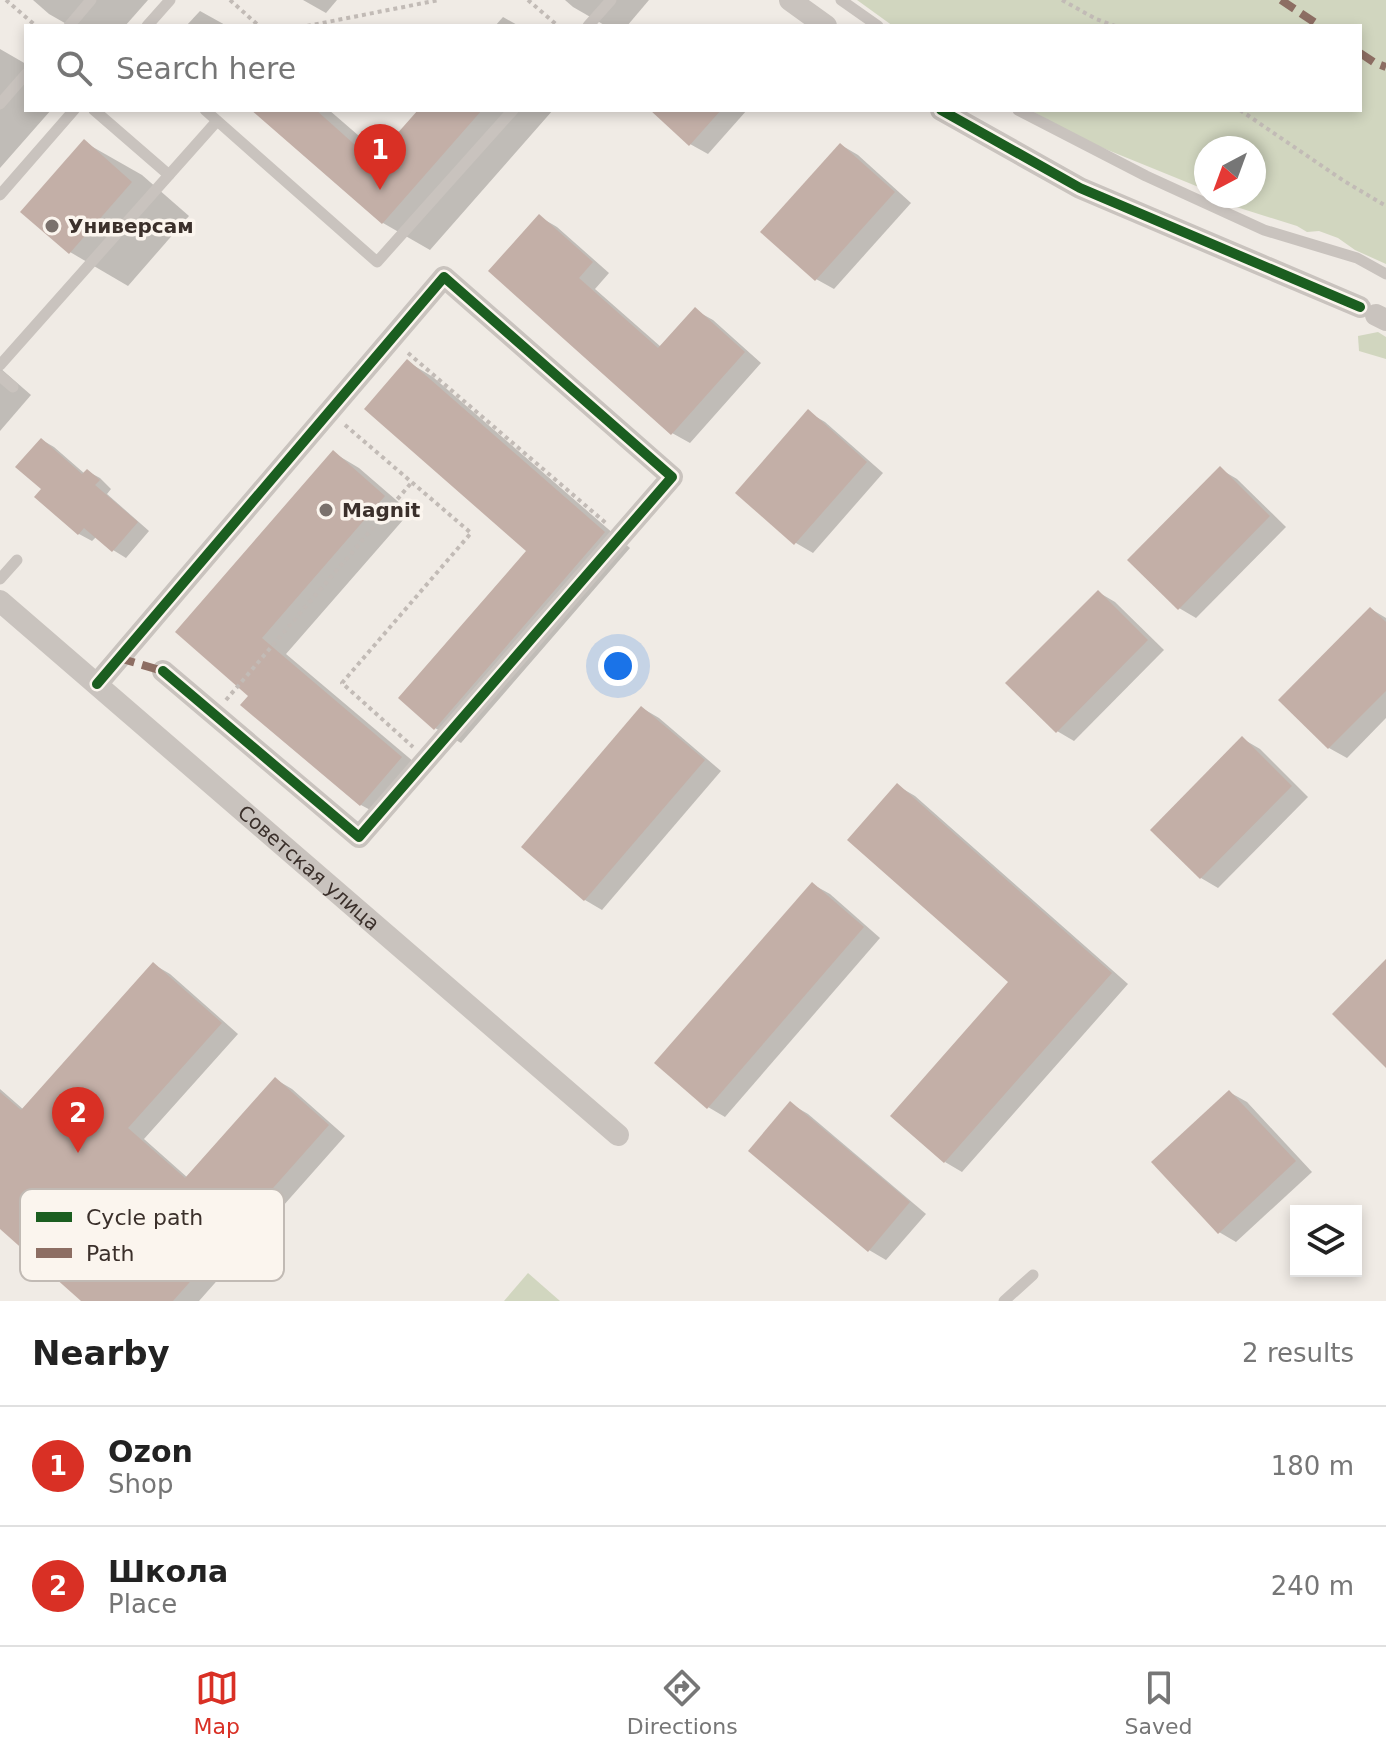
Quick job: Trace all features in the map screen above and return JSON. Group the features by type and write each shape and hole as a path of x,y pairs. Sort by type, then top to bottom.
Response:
{"street":[{"path":"790,0 823,24"},
{"path":"945,112 1080,188 1374,314"},
{"path":"97,684 444,277 672,477 427,759 406,793 359,837 163,671"},
{"name":"Советская улица","path":"0,601 618,1135"}],"lane":[{"path":"71,24 91,0"},
{"path":"149,24 170,0"},
{"path":"590,24 611,0"},
{"path":"841,0 875,24"},
{"path":"0,104 24,76"},
{"path":"0,195 72,112"},
{"path":"96,112 169,175"},
{"path":"207,112 377,262 511,112"},
{"path":"1022,112 1146,176 1264,230 1357,258 1386,274"},
{"path":"0,365 217,121"},
{"path":"0,376 13,387"},
{"path":"0,579 17,560"},
{"path":"1004,1301 1033,1275"}],"path":[{"path":"6,0 34,24"},
{"path":"230,0 257,24"},
{"path":"317,24 439,0"},
{"path":"528,0 556,24"},
{"path":"1062,0 1110,24"},
{"path":"1243,112 1386,206"},
{"path":"391,339 621,536"},
{"path":"329,412 471,533 342,683 427,759"},
{"path":"214,714 412,482"}],"green space":[{"path":"857,0 1386,0 1386,264 1355,250 1338,238 1319,231 1307,232 1240,208 1266,208 1266,136 1194,136 1194,185 1088,142 1034,112 1362,112 1362,24 890,24"},
{"path":"1378,332 1386,337 1386,359 1359,351 1358,336"},
{"path":"528,1273 560,1301 504,1301"}],"building":[{"path":"253,112 318,112 373,161 416,112 480,112 382,224"},
{"path":"652,112 719,112 689,146"},
{"path":"84,139 132,182 69,254 20,212"},
{"path":"840,143 895,192 815,281 760,232"},
{"path":"539,214 593,262 579,278 658,348 695,307 745,352 671,435 488,271"},
{"path":"407,359 605,532 434,730 398,698 526,551 364,409"},
{"path":"808,409 867,462 794,545 735,493"},
{"path":"41,438 82,474 87,469 100,480 95,485 138,522 112,552 84,528 78,535 34,497 41,489 15,467"},
{"path":"333,450 385,496 262,638 402,757 360,806 240,705 248,696 175,632"},
{"path":"1220,466 1270,516 1178,610 1127,560"},
{"path":"1098,590 1148,640 1056,733 1005,683"},
{"path":"1370,607 1386,622 1386,691 1328,749 1278,700"},
{"path":"641,706 705,760 584,901 521,847"},
{"path":"1242,736 1292,786 1200,879 1150,830"},
{"path":"897,783 1112,973 944,1163 890,1116 1008,982 847,840"},
{"path":"812,882 864,927 707,1109 654,1063"},
{"path":"1386,959 1386,1068 1332,1014"},
{"path":"153,962 222,1023 128,1128 185,1178 275,1077 329,1125 272,1189 20,1189 20,1247 0,1229 0,1092 21,1110"},
{"path":"1229,1090 1296,1161 1218,1234 1151,1162"},
{"path":"790,1101 910,1202 868,1252 748,1151"},
{"path":"58,1281 191,1281 173,1301 81,1301"}],"marked path":[{"path":"1281,0 1317,24"},
{"path":"1362,54 1386,67"},
{"path":"119,658 163,671"}],"cycle path":[{"path":"945,112 1080,188 1360,307"},
{"path":"97,684 444,277 672,477 359,837 163,671"}],"place":[{"name":"Ozon","path":"380,190"},
{"name":"Универсам","path":"52,226"},
{"name":"Magnit","path":"326,510"},
{"name":"Школа","path":"78,1153"}]}
